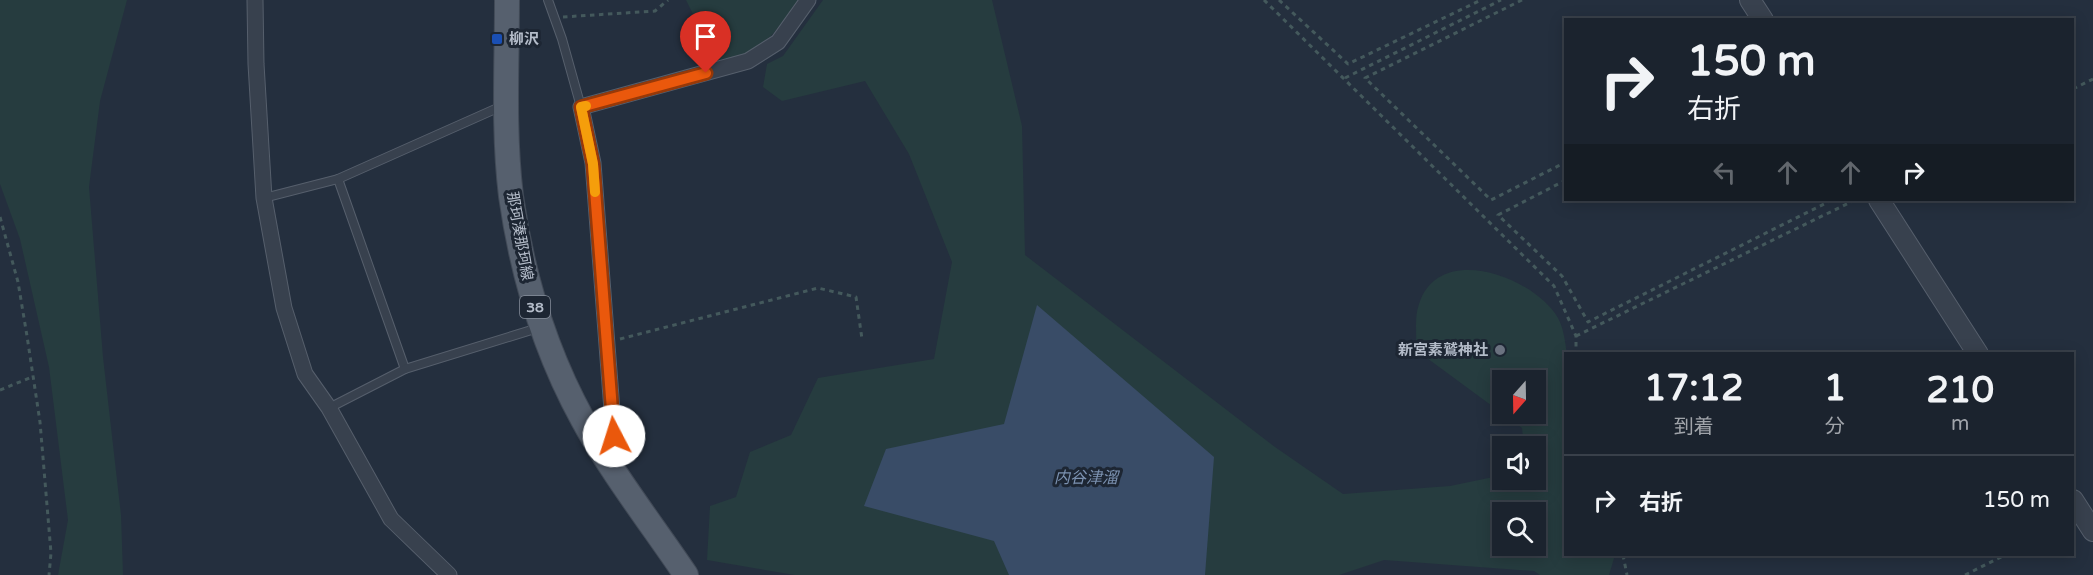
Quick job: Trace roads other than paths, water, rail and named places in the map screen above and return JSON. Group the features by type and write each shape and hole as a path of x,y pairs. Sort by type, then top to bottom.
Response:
{"main road":[{"name":"那珂湊那珂線","path":"507,0 506,104 511,193 520,252 542,327 583,421 686,575"}],"street":[{"path":"255,0 256,64 264,198 287,319 305,374 329,408 391,519 449,575"},
{"path":"610,462 614,436 593,164 581,107 748,61 778,42 808,0"},
{"path":"1750,0 1762,18"},
{"path":"1880,201 1977,352"},
{"path":"2074,502 2093,531"}],"lane":[{"path":"548,0 581,107"},
{"path":"264,198 338,179 506,104"},
{"path":"338,179 405,369"},
{"path":"329,408 405,369 542,327"}],"water":[{"name":"内谷津溜","path":"1037,305 1214,457 1205,575 1009,575 994,541 864,506 886,449 1004,424"}],"place":[{"name":"柳沢","path":"497,39"},
{"name":"新宮素鷲神社","path":"1500,350"}]}
